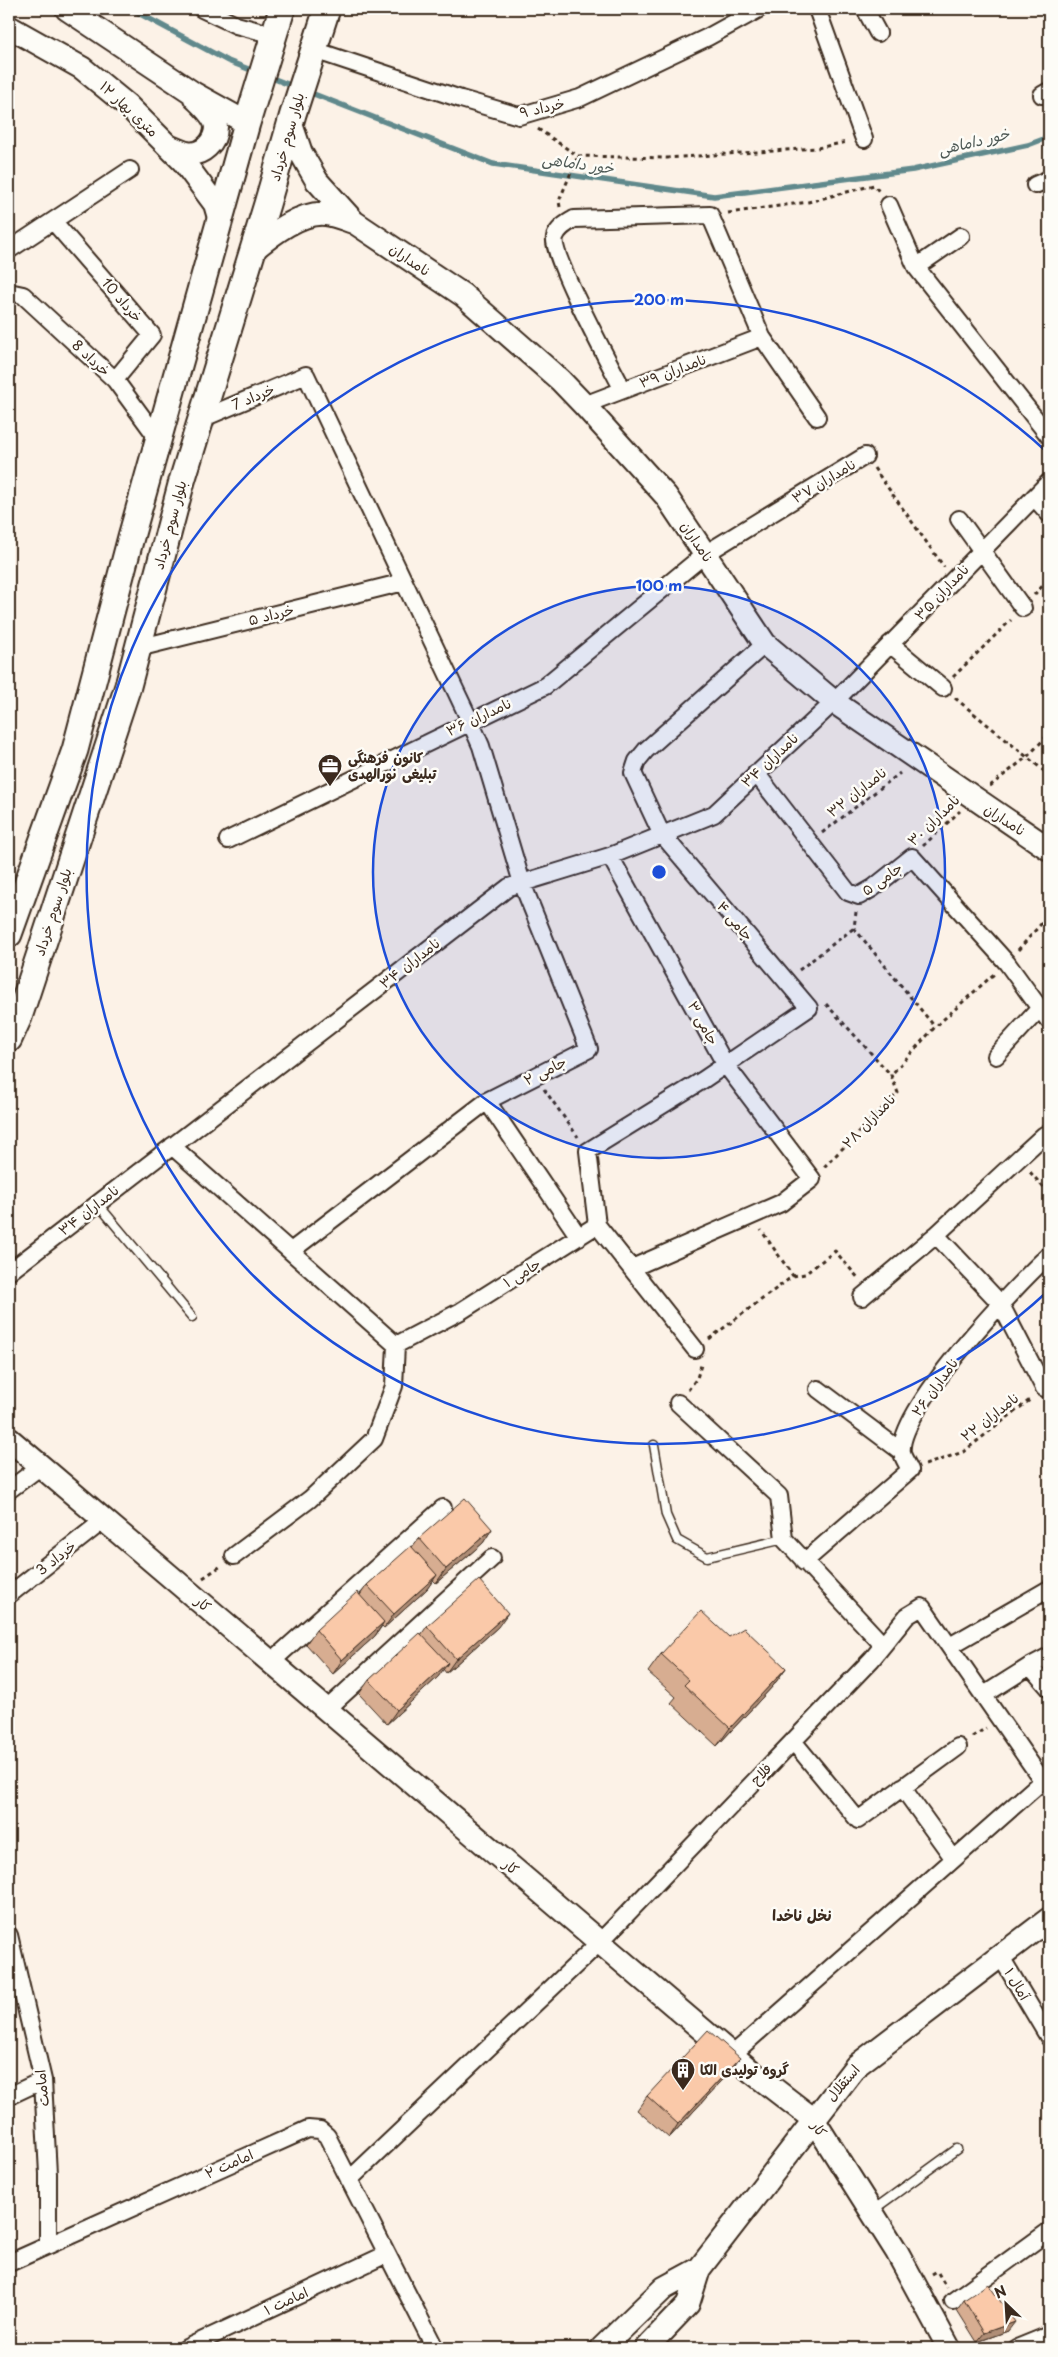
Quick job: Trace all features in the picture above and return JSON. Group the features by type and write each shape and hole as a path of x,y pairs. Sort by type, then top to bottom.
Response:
{"main road":[{"path":"9,931 75,750 131,537 250,112 282,9"},
{"name":"بلوار سوم خرداد","path":"9,1040 19,1017 125,694 201,419 327,9"},
{"path":"131,537 164,550"}],"street":[{"path":"67,9 185,87 250,112"},
{"path":"202,9 272,43"},
{"name":"خرداد ۹","path":"311,56 519,116 580,98 708,37 759,9"},
{"path":"817,9 864,139"},
{"path":"865,9 878,33"},
{"name":"۱۲ متری بهار","path":"9,27 82,68 108,87 183,161 202,184 215,204 220,221"},
{"path":"165,144 188,154 203,150 212,142 216,127 212,117 185,87"},
{"name":"نامداران","path":"292,119 301,153 317,181 354,222 463,295 560,380 584,405 666,496 766,644 834,702 1049,849"},
{"path":"9,250 130,170"},
{"path":"889,205 916,267 1049,436"},
{"name":"نامداران","path":"253,250 274,232 302,218 325,214 354,222"},
{"path":"623,390 557,253 554,238 562,226 574,219 710,215 762,337 817,417"},
{"name":"خرداد 10","path":"53,221 152,335 114,380"},
{"path":"916,267 961,236"},
{"name":"خرداد 8","path":"9,292 23,296 114,380 159,440"},
{"name":"نامداران ۳۹","path":"584,405 762,337"},
{"name":"خرداد 7","path":"201,419 306,375 404,582"},
{"name":"نامداران ۳۷","path":"705,554 865,456"},
{"name":"نامداران ۳۵","path":"834,702 1049,482"},
{"path":"1034,497 1049,514"},
{"path":"959,519 1022,608"},
{"name":"نامداران ۳۶","path":"228,840 545,686 705,554"},
{"path":"404,582 481,746 522,883"},
{"name":"خرداد ۵","path":"138,648 404,582"},
{"name":"جامی ۴","path":"766,644 646,750 637,761 633,774 661,833 808,1008"},
{"path":"890,644 943,688"},
{"name":"نامداران ۳۴","path":"9,1272 509,888 610,856 661,833 714,814 834,702"},
{"name":"جامی ۵","path":"756,773 848,892 859,896 873,888 912,857 1007,963 1045,1015"},
{"name":"جامی ۳","path":"610,856 725,1064 812,1179"},
{"name":"جامی ۲","path":"291,1251 487,1101 589,1048 522,883"},
{"path":"695,1349 597,1225 588,1151 703,1080 808,1008"},
{"path":"996,1056 1045,1015"},
{"path":"487,1101 579,1237"},
{"path":"865,1294 936,1235 1044,1135"},
{"path":"172,1146 396,1345 394,1386 374,1439 310,1499 234,1556"},
{"path":"632,1268 781,1203 812,1179"},
{"name":"جامی ۱","path":"396,1345 461,1311 597,1225"},
{"path":"936,1235 1000,1303 1044,1388"},
{"name":"نامداران ۲۶","path":"902,1452 908,1425 942,1374 1000,1303 1049,1255"},
{"path":"804,1562 910,1470 902,1452 818,1389"},
{"path":"678,1403 779,1496 784,1539 883,1646"},
{"name":"کار","path":"9,1439 732,2055 813,2119 897,2252 949,2348"},
{"path":"9,1490 41,1466"},
{"path":"271,1662 443,1508"},
{"name":"خرداد 3","path":"9,1595 104,1520"},
{"path":"326,1710 492,1558"},
{"path":"732,2055 1045,1777 950,1646 1049,1589"},
{"name":"فلاح","path":"349,2180 600,1942 883,1646 907,1616 922,1607 950,1646"},
{"path":"984,1695 1049,1656"},
{"path":"1030,1666 1049,1688"},
{"path":"793,1741 858,1820 958,1747"},
{"path":"902,1787 954,1859"},
{"name":"استقلال","path":"646,2348 688,2304 699,2269 813,2119 856,2066 1049,1919"},
{"name":"امامت","path":"9,1936 43,2080 48,2174 48,2244"},
{"name":"آمال ۱","path":"1001,1957 1049,2038"},
{"path":"9,2096 43,2080"},
{"name":"امامت ۲","path":"9,2263 308,2129 320,2130 327,2136 435,2348"},
{"path":"953,2301 1049,2231"},
{"name":"امامت ۱","path":"186,2348 387,2254"},
{"name":"استقلال","path":"602,2348 664,2288 699,2269"},
{"path":"1017,2348 1045,2340"}],"lane":[{"path":"98,1203 192,1317"},
{"path":"654,1445 666,1515 677,1540 707,1557 784,1539"},
{"path":"871,2211 957,2149"}],"path":[{"path":"519,116 578,156 667,158 818,148 864,139"},
{"path":"562,226 559,201 578,156"},
{"path":"710,215 808,202 874,185 889,205"},
{"name":"نامداران ۳۷","path":"865,456 953,580"},
{"path":"1049,579 943,688 1049,776"},
{"name":"نامداران ۳۰","path":"912,857 973,798 1028,757 1049,734"},
{"name":"نامداران ۳۲","path":"810,843 918,758"},
{"path":"785,980 854,928 859,896"},
{"name":"نامداران ۲۸","path":"812,1179 898,1093 891,1075 935,1027 1007,963 1049,915"},
{"path":"854,928 935,1027"},
{"path":"808,1008 827,1004 891,1075"},
{"path":"535,1076 588,1151"},
{"path":"1019,1159 1049,1194"},
{"path":"750,1215 793,1276"},
{"path":"678,1403 700,1371 701,1366 695,1349 793,1276 805,1274 835,1251 865,1294"},
{"name":"نامداران ۲۲","path":"910,1470 963,1452 1044,1388"},
{"path":"187,1590 234,1556"},
{"path":"958,1747 1001,1718"}],"building":[{"path":"465,1498 492,1529 446,1569 419,1538"},
{"path":"411,1546 437,1575 394,1614 367,1585"},
{"path":"479,1580 508,1613 456,1659 427,1626"},
{"path":"357,1592 384,1622 342,1660 316,1630"},
{"path":"701,1611 729,1637 744,1628 786,1668 730,1728 684,1685 689,1680 661,1654"},
{"path":"420,1633 448,1663 397,1710 369,1680"},
{"name":"گروه تولیدی الکا","path":"708,2030 740,2058 678,2124 647,2096"},
{"path":"988,2284 1015,2322 984,2333 964,2300"}],"waterway":[{"name":"خور داماهی","path":"131,9 228,61 256,72"},
{"name":"خور داماهی","path":"267,76 295,87"},
{"name":"خور داماهی","path":"306,91 493,164 714,196 913,170 1028,145 1049,137"}],"place":[{"name":"کانون فرهنگی تبلیغی نورالهدی","path":"330,787"},
{"name":"گروه تولیدی الکا","path":"683,2091"}],"district":[{"name":"نخل ناخدا","path":"802,1916"}]}
